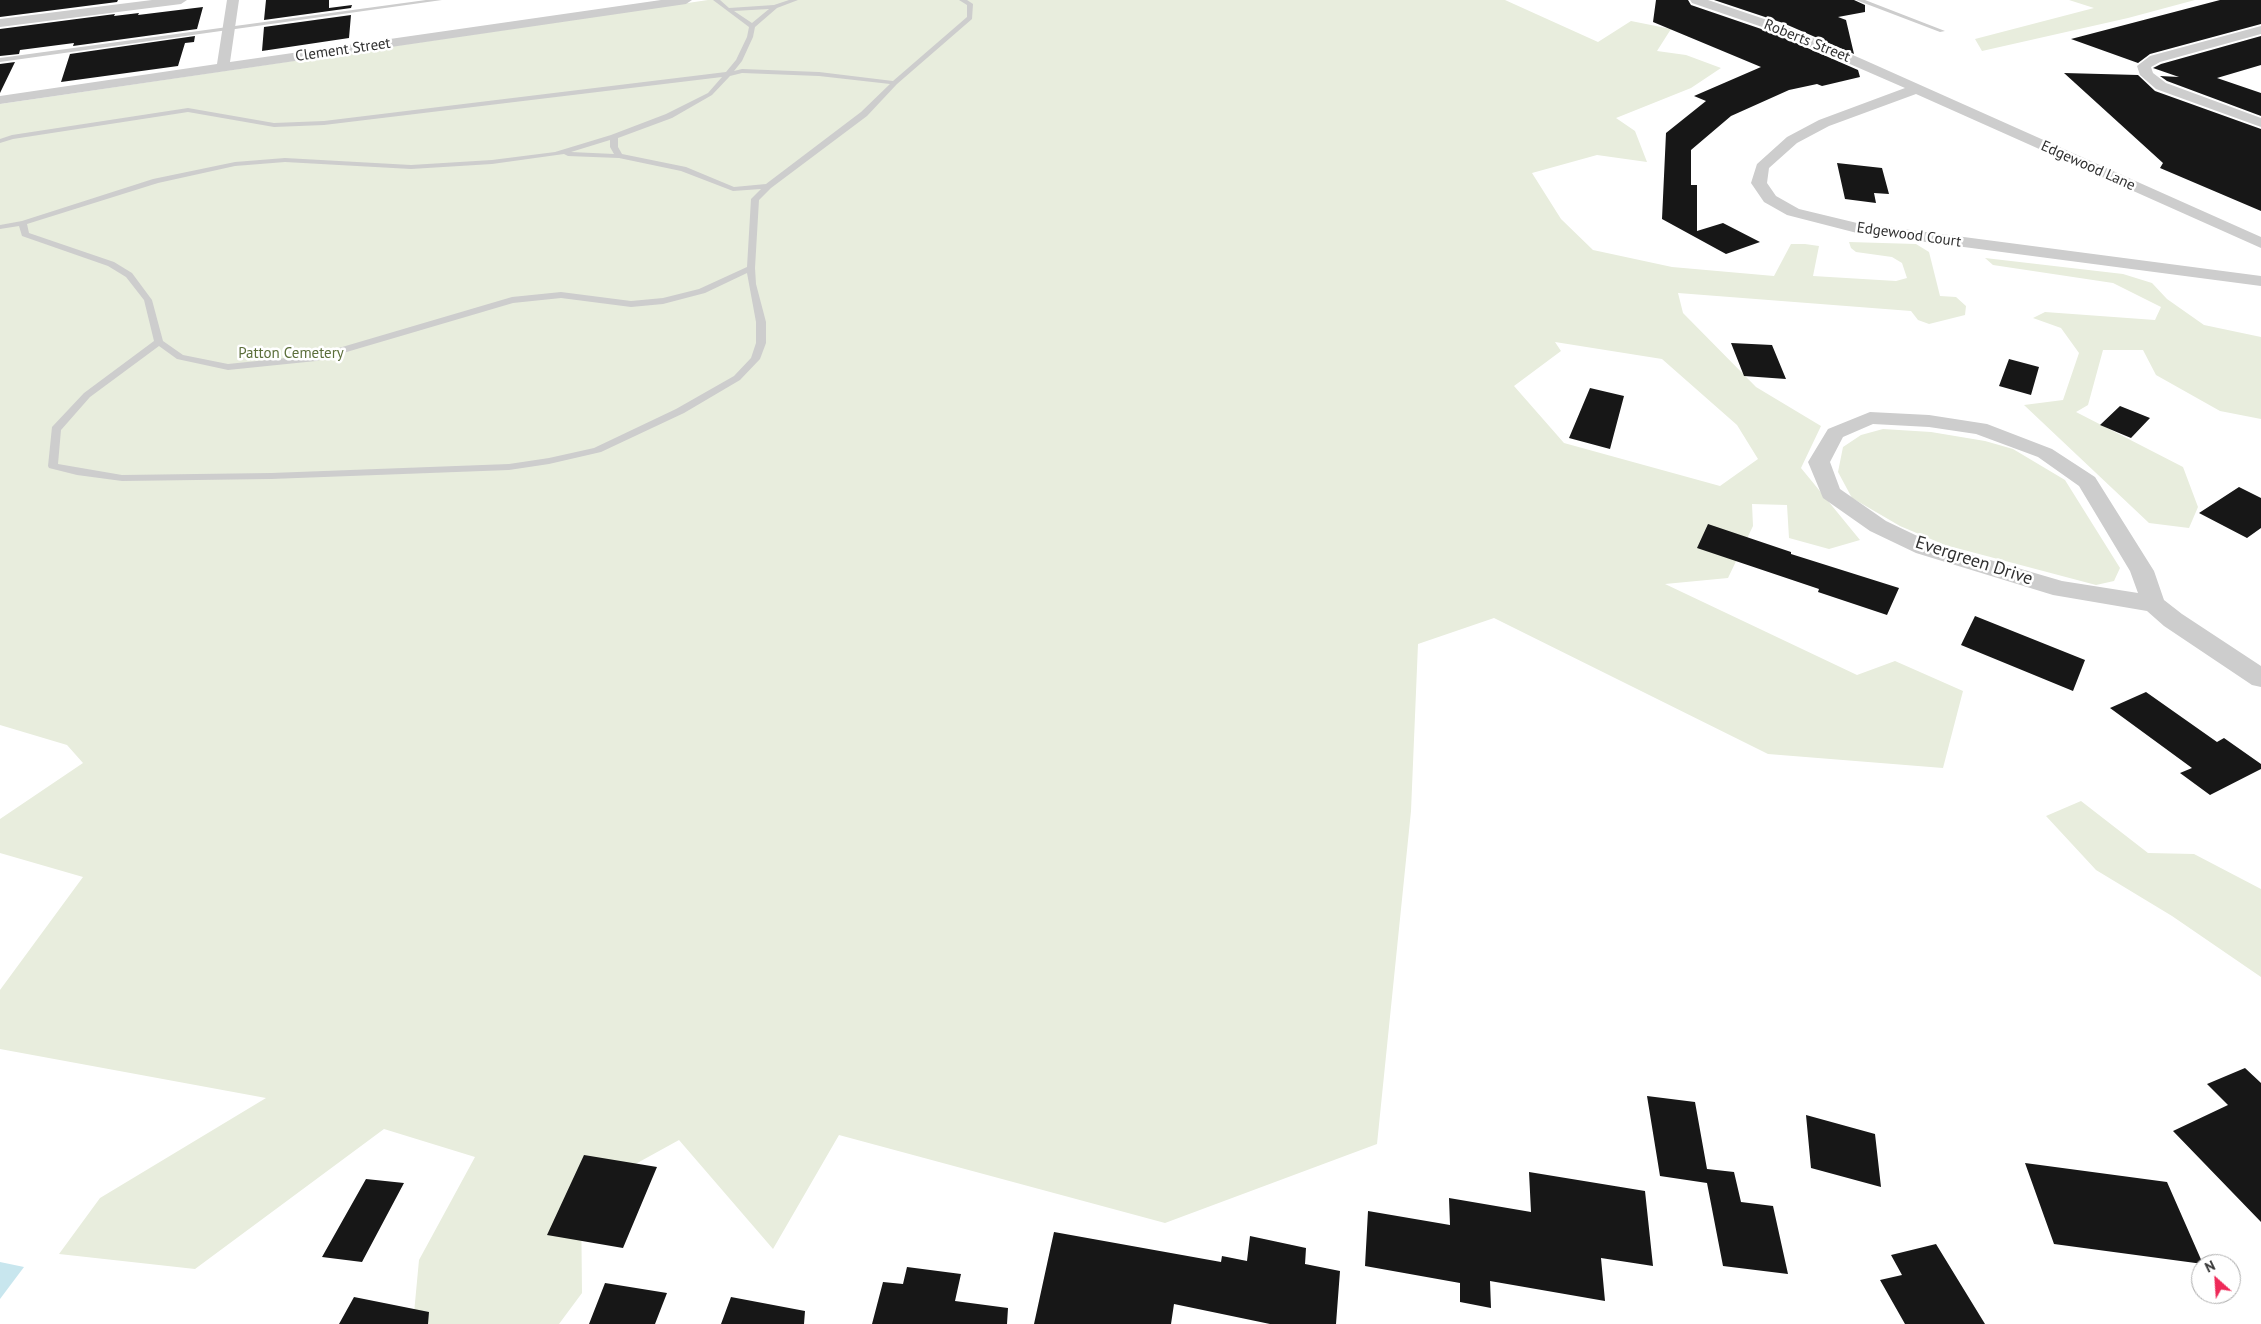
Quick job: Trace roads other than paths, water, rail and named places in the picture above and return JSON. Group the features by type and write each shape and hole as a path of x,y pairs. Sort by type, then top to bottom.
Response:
{"street":[{"path":"0,23 181,0"},
{"path":"223,67 233,0"},
{"name":"Clement Street","path":"0,100 686,0"},
{"name":"Roberts Street","path":"1696,0 1778,28 1916,89"},
{"path":"2261,30 2159,58 2144,66 2147,75 2161,86 2261,123"},
{"name":"Edgewood Lane","path":"1916,89 2261,243"},
{"name":"Edgewood Court","path":"1916,89 1824,123 1792,140 1762,167 1759,184 1770,199 1793,212 1849,226 2261,281"},
{"name":"Evergreen Drive","path":"2154,604 2061,589 1924,548 1878,526 1831,493 1819,462 1835,433 1870,418 1929,421 1980,428 2045,453 2086,482 2142,571 2154,604 2173,620 2261,678"}],"lane":[{"path":"0,60 229,27 361,12 439,0"},
{"path":"716,0 752,26"},
{"path":"728,10 775,7 795,0"},
{"path":"159,342 87,395 56,429 53,466 77,472 122,478 271,476 509,467 549,461 597,450 680,411 737,378 755,359 761,343 761,322 752,284 751,268 755,199 768,186 864,114 895,83 970,18 970,4 962,0"},
{"path":"1859,0 1942,31"},
{"path":"556,154 614,137 670,116 710,94 738,61 750,37 752,26 775,7"},
{"path":"0,142 12,137 188,110 274,126 324,123 742,71 819,74 895,83"},
{"path":"614,137 614,147 619,156"},
{"path":"0,227 23,223 156,181 235,164 285,160 411,167 492,162 556,154 619,156 683,168 733,189 755,210"},
{"path":"733,189 768,186"},
{"path":"23,223 25,234 111,264 130,275 148,300 159,342 180,357 228,367 316,358 512,300 561,295 631,304 663,301 702,290 751,268"}],"water":[{"path":"0,1262 24,1267 0,1299"}],"park label":[{"name":"Patton Cemetery","path":"291,354"}]}
